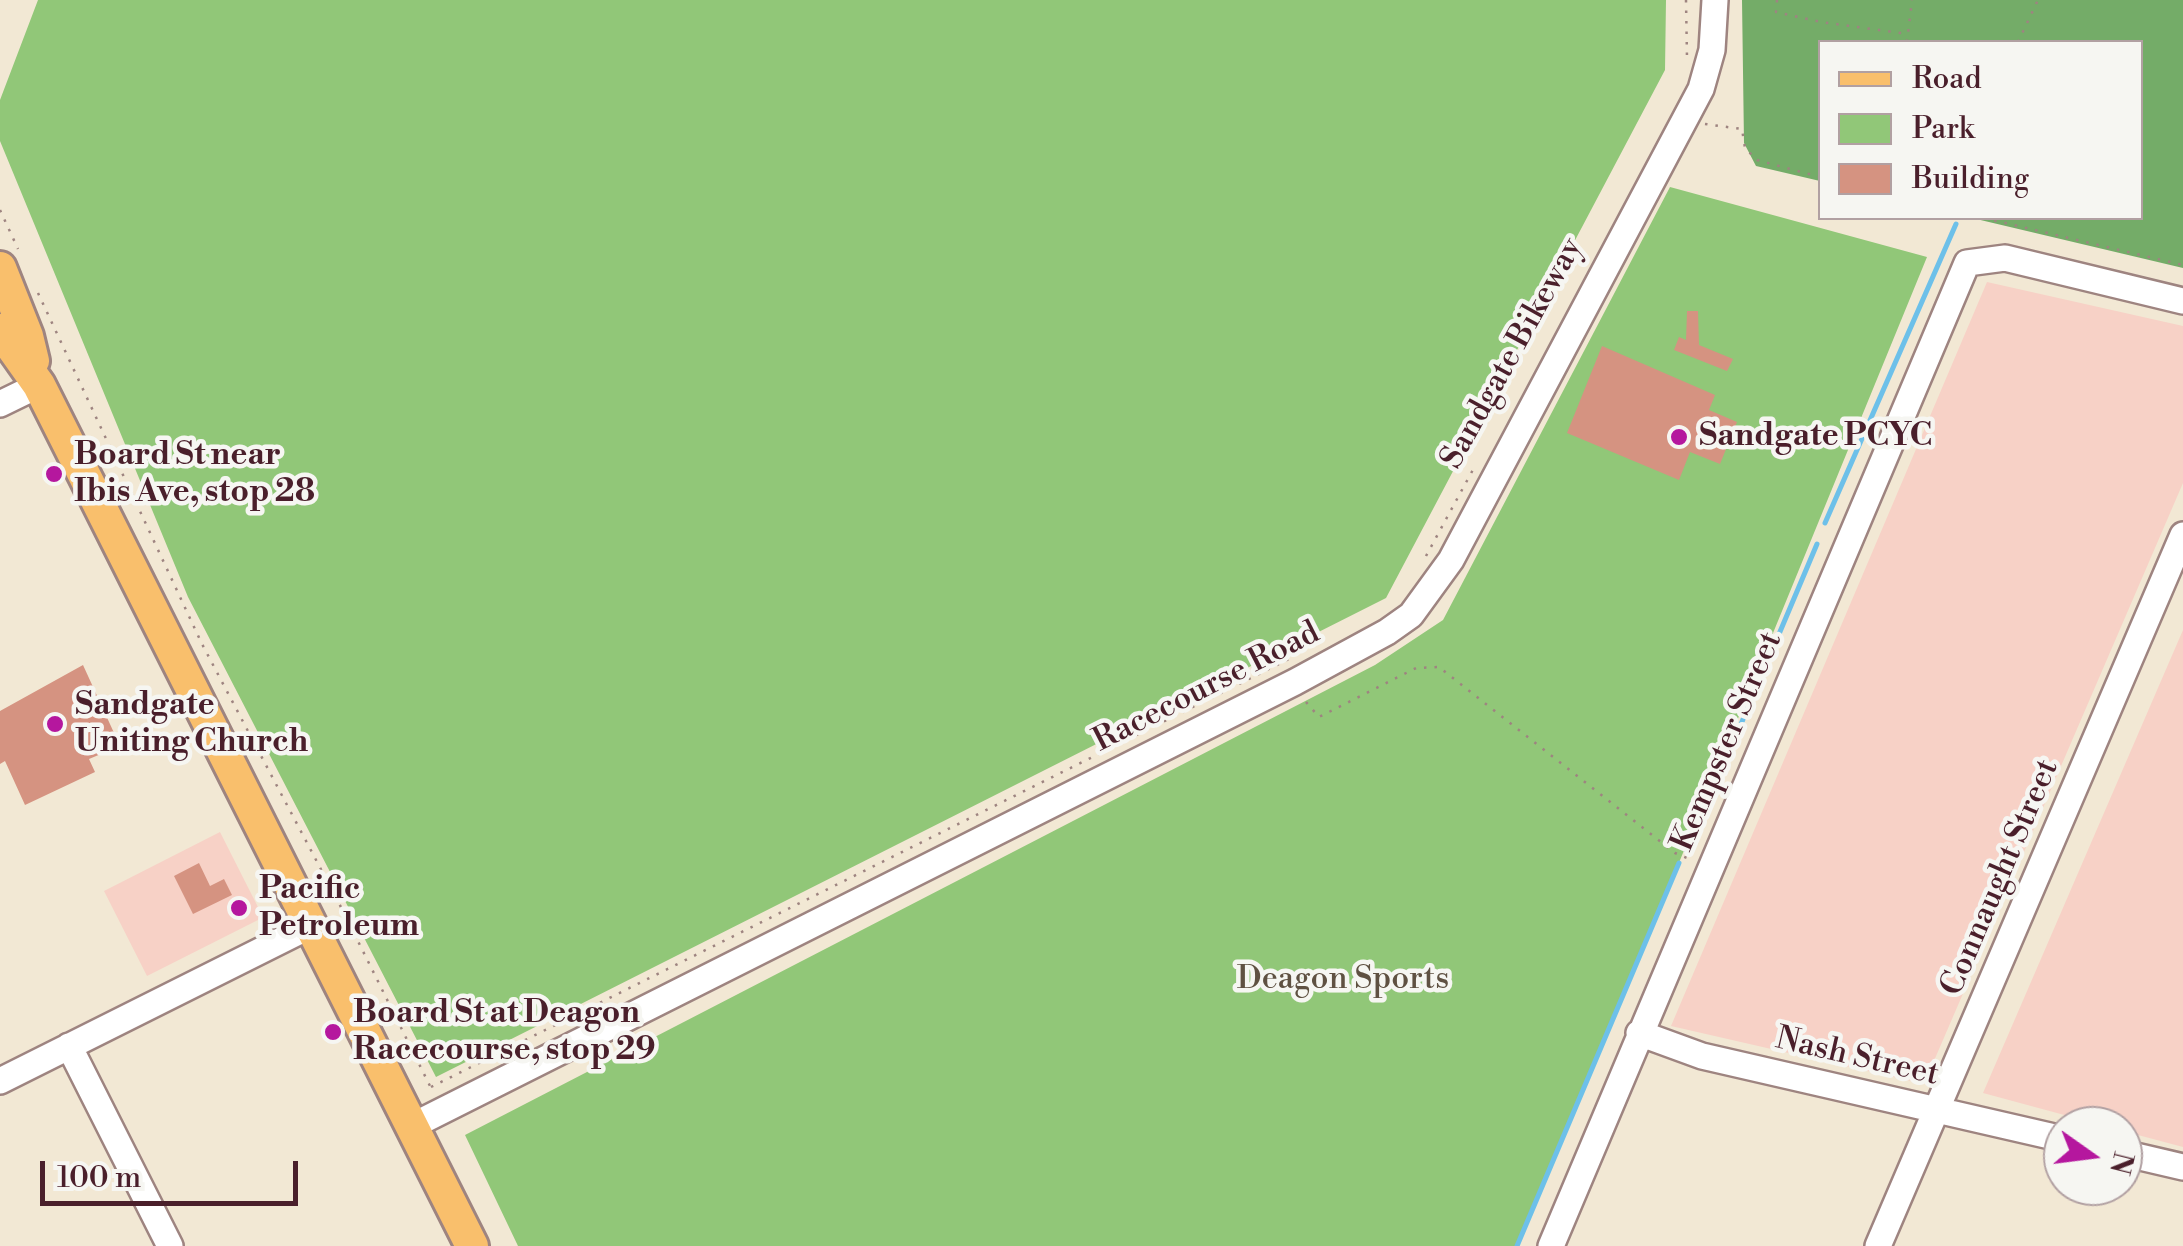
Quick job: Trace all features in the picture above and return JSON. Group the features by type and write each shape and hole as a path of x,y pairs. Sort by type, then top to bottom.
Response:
{"main road":[{"path":"11,263 39,385"},
{"path":"0,330 39,385 472,1246"}],"street":[{"name":"Racecourse Road","path":"412,1126 1295,682 1411,615 1451,560 1684,121 1709,67 1715,0"},
{"name":"Kempster Street","path":"1551,1246 1966,264 2005,258 2183,301"},
{"path":"0,404 39,385"},
{"name":"Connaught Street","path":"1878,1246 2183,535"},
{"path":"0,1082 310,926"},
{"name":"Nash Street","path":"1639,1034 1702,1056 2043,1134"},
{"path":"69,1046 170,1246"},
{"path":"2143,1158 2183,1167"}],"path":[{"path":"1686,0 1686,72"},
{"path":"1777,0 1776,12 1908,34"},
{"path":"1907,40 1912,0"},
{"path":"2019,40 2038,0"},
{"path":"1684,121 1742,129 1745,148 1757,160 1818,176"},
{"path":"0,210 11,263"},
{"path":"1993,220 2183,264"},
{"path":"37,290 202,644 432,1090 1296,656"},
{"name":"Sandgate Bikeway","path":"1426,556 1481,454"},
{"path":"1303,696 1320,717 1416,668 1439,667 1676,853 1710,868"}],"shaded area":[{"path":"1987,282 2183,326 2183,483 1924,1084 1671,1026"},
{"path":"2183,630 2183,1147 2143,1136 2143,1106 2043,1106 2043,1109 1983,1093"},
{"path":"220,832 261,913 258,920 147,976 104,891"}],"green space":[{"path":"38,0 1666,0 1665,70 1386,598 436,1077 188,597 0,141 0,100"},
{"path":"1742,0 2183,0 2183,268 1980,220 2143,220 2143,40 1818,40 1818,181 1756,166 1744,143"},
{"name":"Deagon Sports","path":"1670,187 1927,257 1518,1246 518,1246 465,1135 1375,665 1443,620"}],"building":[{"path":"1687,311 1698,311 1699,345 1733,359 1727,371 1674,350 1679,337 1686,340"},
{"path":"1602,346 1715,395 1709,410 1737,422 1720,464 1690,452 1679,480 1567,433"},
{"name":"Sandgate Uniting Church","path":"83,665 120,746 89,759 95,772 25,805 5,761 0,764 0,711"},
{"path":"199,863 210,886 224,879 232,895 193,914 174,876"}],"waterway":[{"path":"1825,523 1956,224"},
{"path":"1685,849 1817,544"},
{"path":"1517,1246 1679,863"}],"place":[{"name":"Sandgate PCYC","path":"1679,437"},
{"name":"Board St near Ibis Ave, stop 28","path":"54,474"},
{"name":"Sandgate Uniting Church","path":"55,724"},
{"name":"Pacific Petroleum","path":"239,908"},
{"name":"Board St at Deagon Racecourse, stop 29","path":"333,1032"}]}
